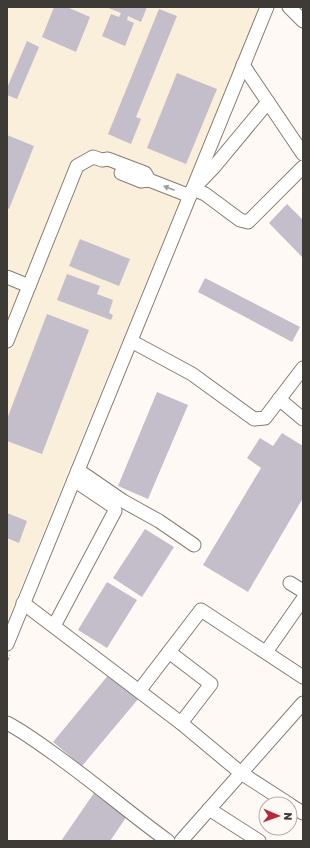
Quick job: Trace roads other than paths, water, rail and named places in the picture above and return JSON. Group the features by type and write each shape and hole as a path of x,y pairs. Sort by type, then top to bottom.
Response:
{"street":[{"path":"7,644 243,64 268,7"},
{"path":"289,7 303,21"},
{"path":"243,64 303,154"},
{"path":"191,192 214,167 268,102"},
{"path":"7,341 78,166 93,157 102,160 108,159 144,173 149,180 191,192 205,194 240,220 248,222 303,167"},
{"path":"7,277 29,286"},
{"path":"131,341 192,374 254,420 265,418 303,368"},
{"path":"279,399 303,419"},
{"path":"76,475 159,521 194,545"},
{"path":"54,626 115,511 114,508 76,475"},
{"path":"290,583 303,591"},
{"path":"266,652 303,598"},
{"path":"23,603 181,723 241,773 277,796"},
{"path":"138,691 201,610 303,677"},
{"path":"169,652 214,686 181,723"},
{"path":"181,841 303,703"},
{"path":"7,723 25,732 168,841"},
{"path":"209,809 259,841"}]}
